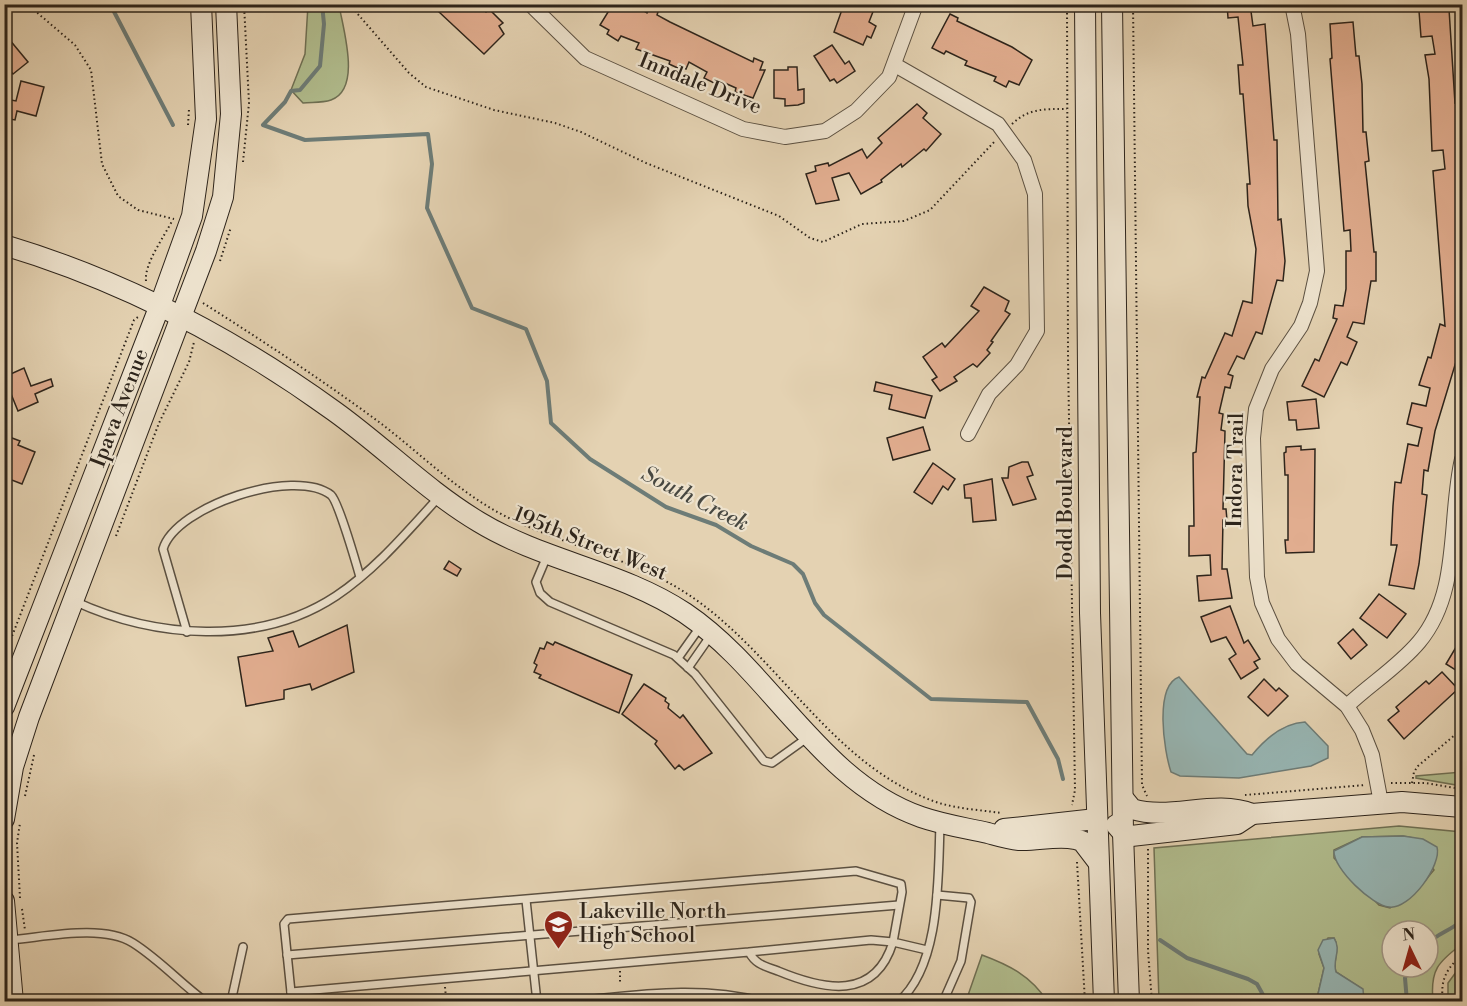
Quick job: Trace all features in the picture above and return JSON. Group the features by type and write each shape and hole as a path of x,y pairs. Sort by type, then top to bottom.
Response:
{"street":[{"name":"Ipava Avenue","path":"4,707 153,302 192,216 206,119 201,4"},
{"name":"Ipava Avenue","path":"13,817 13,767 28,717 72,600 189,319 223,197 231,114 226,4"},
{"name":"Inndale Drive","path":"530,4 585,58 743,129 785,136 825,131 856,111 889,77 915,4"},
{"name":"Dodd Boulevard","path":"1085,4 1090,613 1104,1002"},
{"path":"1112,4 1123,833 1129,1002"},
{"name":"Indora Trail","path":"1292,4 1298,34 1317,271 1306,315 1296,336 1272,369 1256,409 1253,438 1257,577 1262,603 1278,639 1298,664 1347,706 1362,730 1372,755 1381,803"},
{"path":"895,65 998,124 1023,160 1035,194 1037,331 1017,365 989,394 968,434"},
{"name":"195th Street West","path":"4,245 83,272 189,319 313,396 486,527 630,584 666,602 707,629 745,664 848,773 868,789 906,810 940,823 987,833 1074,830 1096,819"},
{"path":"1347,706 1407,656 1436,615 1447,585 1454,508 1462,459"},
{"path":"1090,613 1100,630 1107,789 1113,818 1123,833 1131,836 1238,824 1252,814"},
{"path":"1123,798 1132,809 1143,812 1239,809 1252,814 1415,802 1462,807"},
{"path":"1096,819 1108,839 1113,871 1119,1002"},
{"path":"1074,830 1098,862"},
{"path":"4,901 13,939 13,1002"}],"lane":[{"path":"188,632 163,549 167,537 219,501 264,487 320,488 334,497 360,577"},
{"path":"72,600 134,624 188,632 240,629 289,619 336,596 360,577 384,557 441,495"},
{"path":"548,553 536,582 540,593 550,602 678,658 764,761 772,763 811,735"},
{"path":"678,658 707,629"},
{"path":"688,668 707,629"},
{"path":"898,1002 921,970 927,950 937,896 940,823"},
{"path":"292,1002 284,924 288,919 860,871 898,881 902,888 892,942 881,970 869,979 839,986 805,983 754,962 749,952"},
{"path":"937,896 969,897 971,902 960,961 943,1002"},
{"path":"526,900 537,1002"},
{"path":"287,955 899,905"},
{"path":"13,939 91,933 118,936 143,950 194,998 206,1002"},
{"path":"291,992 871,940 927,950"},
{"path":"231,1002 243,947"},
{"path":"563,1002 703,991 727,993 764,1002"}],"path":[{"path":"4,657 134,320 153,302 145,278 174,219 138,210 118,196 102,164 91,70 75,45 27,4"},
{"path":"242,170 249,104 244,4"},
{"path":"349,4 409,73 426,87 494,110 555,123 581,132 646,163 779,216 810,238 823,242 862,224 904,221 930,210 1020,116 1034,109 1067,109"},
{"path":"1067,4 1075,790 1071,806 1085,1002"},
{"path":"1133,4 1142,785 1149,801"},
{"path":"188,134 189,102"},
{"path":"217,271 232,223"},
{"path":"112,546 159,423 189,362 194,346 189,319 206,299"},
{"path":"1412,783 1418,766 1462,729"},
{"path":"23,804 36,749"},
{"path":"1389,784 1412,783 1462,789"},
{"path":"1237,796 1365,785"},
{"path":"13,817 17,843 18,888 13,939"},
{"path":"1148,843 1148,951 1152,1002"},
{"path":"1443,1002 1442,981 1446,970 1462,955"}],"green space":[{"path":"308,5 339,5 348,57 348,71 346,84 340,94 328,101 303,103 291,90 305,54"},
{"path":"1462,772 1462,786 1416,778 1416,776"},
{"path":"1399,826 1462,832 1462,944 1440,964 1440,919 1380,919 1380,979 1434,979 1433,1001 1364,1001 1362,989 1336,972 1336,942 1334,938 1328,938 1319,954 1324,968 1318,994 1321,1001 1159,1001 1154,848","holes":["1403,836 1413,838 1434,870 1418,889 1390,908 1379,905 1334,858 1334,850 1362,837"]},
{"path":"982,955 1019,972 1041,992 1047,1001 966,1001"},
{"path":"1462,964 1456,989 1458,1001 1448,1001 1448,983"}],"water":[{"path":"1179,677 1247,754 1252,755 1269,737 1282,728 1305,722 1328,746 1328,758 1311,766 1239,778 1180,776 1171,772 1164,735 1164,705 1171,683"},
{"path":"1403,836 1423,839 1437,847 1437,855 1430,875 1415,894 1397,906 1389,907 1364,894 1355,885 1335,859 1334,851 1362,837"},
{"path":"1334,938 1337,947 1336,972 1363,989 1364,1001 1321,1001 1318,994 1324,968 1318,950 1323,940"}],"building":[{"path":"446,4 479,4 486,12 489,9 503,23 499,26 504,34 484,54 439,12"},
{"path":"613,4 633,4 647,13 651,5 659,9 657,15 670,22 753,62 754,58 763,62 760,70 765,70 753,98 735,92 736,88 718,80 716,84 704,78 707,72 689,62 686,69 681,67 680,69 669,64 670,61 636,49 639,43 621,36 618,41 607,34 609,30 600,25"},
{"path":"844,4 876,4 869,22 876,26 871,38 867,36 863,45 834,32"},
{"path":"1227,4 1250,4 1253,26 1265,24 1274,140 1277,140 1278,220 1281,219 1285,261 1283,281 1277,280 1262,334 1256,332 1244,359 1237,356 1228,374 1233,376 1230,388 1225,387 1219,413 1223,414 1221,430 1225,431 1223,509 1226,509 1227,520 1223,520 1222,569 1227,569 1232,598 1199,601 1197,576 1211,575 1210,555 1189,556 1189,526 1194,526 1193,453 1196,452 1200,397 1197,397 1202,377 1205,378 1225,333 1232,336 1243,301 1252,303 1256,249 1248,206 1247,184 1250,184 1243,94 1240,94 1238,65 1243,65 1238,17 1228,18"},
{"path":"1449,9 1455,103 1459,102 1460,115 1457,115 1462,184 1462,342 1435,431 1428,471 1424,470 1422,494 1427,495 1414,589 1389,585 1397,545 1391,545 1395,482 1401,483 1408,444 1418,446 1422,428 1407,424 1412,403 1426,406 1430,388 1419,385 1428,357 1431,358 1440,324 1445,326 1433,171 1445,169 1443,150 1432,151 1429,79 1425,55 1435,54 1432,36 1421,37 1419,11"},
{"path":"950,14 958,18 957,21 1012,47 1032,60 1019,85 1009,81 1006,87 994,81 996,77 965,65 967,61 946,51 944,54 932,48"},
{"path":"1353,22 1356,56 1359,56 1362,84 1363,132 1366,132 1369,161 1365,162 1374,252 1376,252 1376,281 1371,281 1364,324 1353,322 1347,337 1357,342 1347,365 1341,362 1324,397 1302,386 1315,359 1319,361 1337,319 1333,318 1335,305 1343,306 1346,289 1346,251 1351,251 1350,230 1344,231 1330,59 1332,58 1330,24"},
{"path":"4,33 28,62 13,74 4,64"},
{"path":"832,45 845,64 849,61 855,71 837,83 834,79 830,81 814,56"},
{"path":"788,67 797,67 798,90 804,89 804,103 785,106 785,99 774,98 774,70 788,70"},
{"path":"21,81 44,87 36,116 17,111 15,120 4,118 5,99 16,101"},
{"path":"917,104 927,113 923,118 941,134 926,151 924,149 902,167 901,164 881,180 882,182 861,194 849,173 832,178 839,200 816,204 806,174 816,171 815,166 828,163 829,166 862,149 867,158 882,143 878,138"},
{"path":"984,287 1009,301 1005,311 1010,314 991,341 993,342 987,350 990,353 977,367 973,364 954,377 957,381 940,391 932,380 937,377 923,357 942,343 945,347 979,311 971,306"},
{"path":"24,368 31,386 51,379 53,386 35,394 38,402 18,411 11,394 7,395 4,389 4,377"},
{"path":"876,382 932,396 925,418 889,409 892,395 874,391"},
{"path":"1316,399 1319,428 1297,430 1296,420 1289,420 1287,402"},
{"path":"923,427 930,450 893,460 887,438"},
{"path":"4,435 20,441 18,445 35,452 22,484 4,477 4,464 8,457 4,456"},
{"path":"1301,446 1301,450 1315,449 1314,552 1286,553 1288,475 1285,475 1284,453 1286,447"},
{"path":"1028,462 1033,475 1027,477 1036,499 1013,505 1002,478 1008,478 1009,467"},
{"path":"933,463 955,479 948,490 943,486 932,504 914,492"},
{"path":"992,479 996,520 973,522 971,498 965,498 964,485"},
{"path":"449,561 461,569 457,576 444,569"},
{"path":"1379,594 1406,614 1387,638 1360,618"},
{"path":"1230,606 1244,643 1248,640 1260,659 1254,662 1258,668 1241,679 1229,659 1236,654 1226,637 1211,642 1201,617"},
{"path":"347,625 354,672 312,690 310,684 284,690 284,699 246,706 238,657 273,651 268,638 293,631 299,647"},
{"path":"1353,629 1367,645 1351,659 1338,643"},
{"path":"1462,637 1462,674 1446,664"},
{"path":"547,642 553,645 555,642 632,675 619,713 539,678 541,675 534,672 537,665 534,663 540,648 544,649"},
{"path":"1442,672 1458,689 1404,739 1388,720 1399,711 1396,707 1426,681 1429,684"},
{"path":"1264,679 1276,691 1279,688 1288,696 1268,716 1248,697"},
{"path":"644,684 666,698 668,708 680,718 683,715 712,753 684,770 679,765 675,769 655,744 657,741 622,714"}],"waterway":[{"name":"South Creek","path":"110,4 173,125"},
{"name":"South Creek","path":"322,4 324,24 320,66 300,90 291,91 285,102 263,125 305,140 428,134 432,164 427,208 472,308 526,329 547,381 551,423 590,459 666,507 716,525 751,546 793,564 803,574 815,603 824,615 931,699 1027,702 1058,759 1063,779"},
{"path":"1440,934 1462,920"},
{"name":"South Creek","path":"1160,940 1187,958 1257,984 1267,1002"},
{"path":"1405,979 1407,1002"}],"place":[{"name":"Lakeville North High School","path":"558,950"}]}
